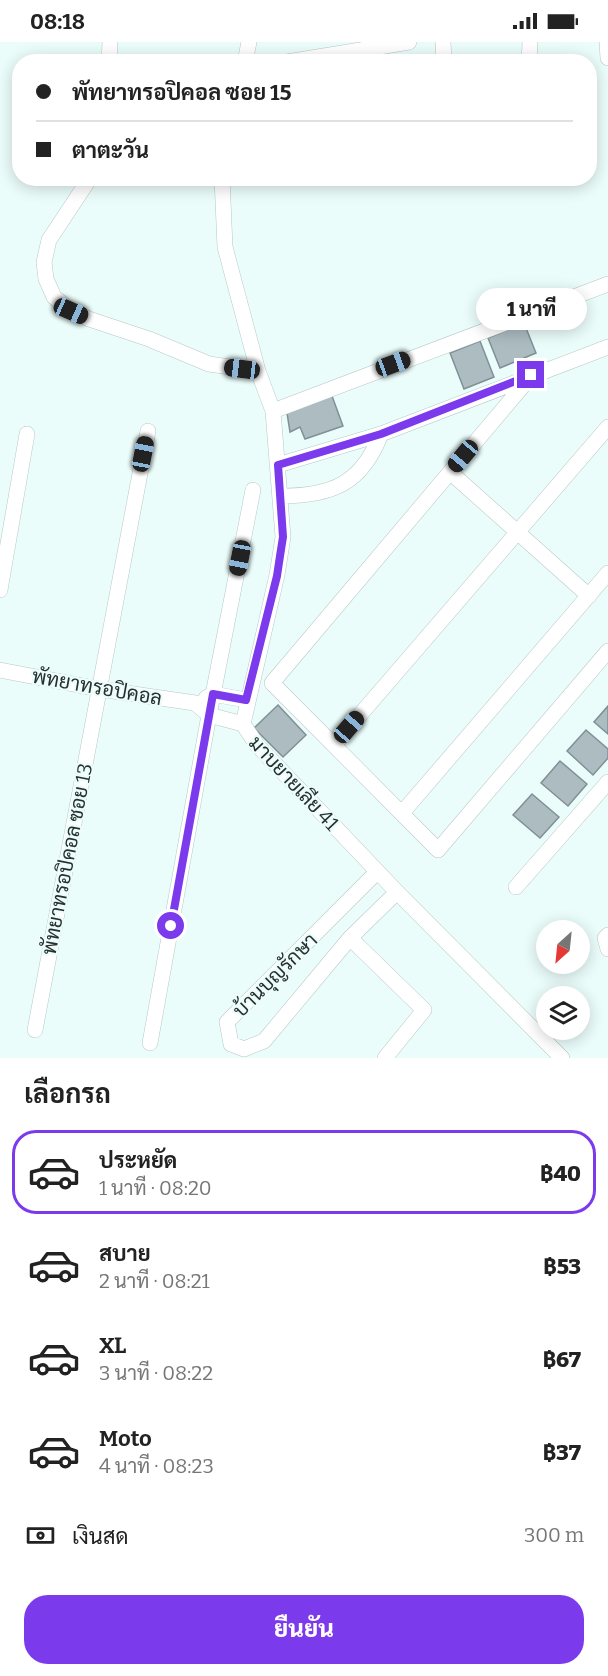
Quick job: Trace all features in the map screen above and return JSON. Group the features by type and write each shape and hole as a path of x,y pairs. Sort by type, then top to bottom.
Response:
{"street":[{"path":"384,54 409,42"},
{"path":"607,42 608,58"},
{"path":"85,186 49,240 44,262 46,279 54,297 71,311 89,319 149,339 209,364 258,371"},
{"name":"มาบยายเลีย 41","path":"222,186 225,247 258,371 273,411 283,537 277,576 246,700 243,724 257,745 377,872 562,1058"},
{"path":"273,411 608,284"},
{"path":"278,465 381,434 608,347"},
{"path":"531,375 272,683 438,850 608,651"},
{"path":"334,745 608,427"},
{"name":"พัทยาทรอปิคอล ซอย 13","path":"34,1030 148,431"},
{"path":"0,590 27,434"},
{"path":"281,496 321,492 356,477 373,455 381,434"},
{"path":"450,472 589,596"},
{"path":"150,1043 209,715 253,490"},
{"path":"402,813 608,573"},
{"name":"พัทยาทรอปิคอล","path":"0,670 99,689 195,703"},
{"path":"243,724 209,715 195,703 213,694 246,700"},
{"path":"516,887 608,782"},
{"name":"บ้านบุญรักษา","path":"377,872 227,1022 231,1044 244,1050 264,1041 350,938 397,892"},
{"path":"608,935 605,938 608,949"},
{"path":"350,938 424,1010 385,1058"}],"building":[{"path":"524,323 536,353 500,368 488,338"},
{"path":"480,341 494,377 464,389 450,353"},
{"path":"332,396 343,426 305,439 300,427 290,432 287,413"},
{"path":"278,705 306,735 283,757 254,728"},
{"path":"608,706 608,734 594,722"},
{"path":"586,730 608,749 608,758 593,775 567,751"},
{"path":"560,761 587,784 568,806 541,783"},
{"path":"532,794 559,817 540,838 513,815"}],"route":[{"path":"171,926 213,694 246,700 277,576 283,537 278,465 381,434 531,375"}]}
